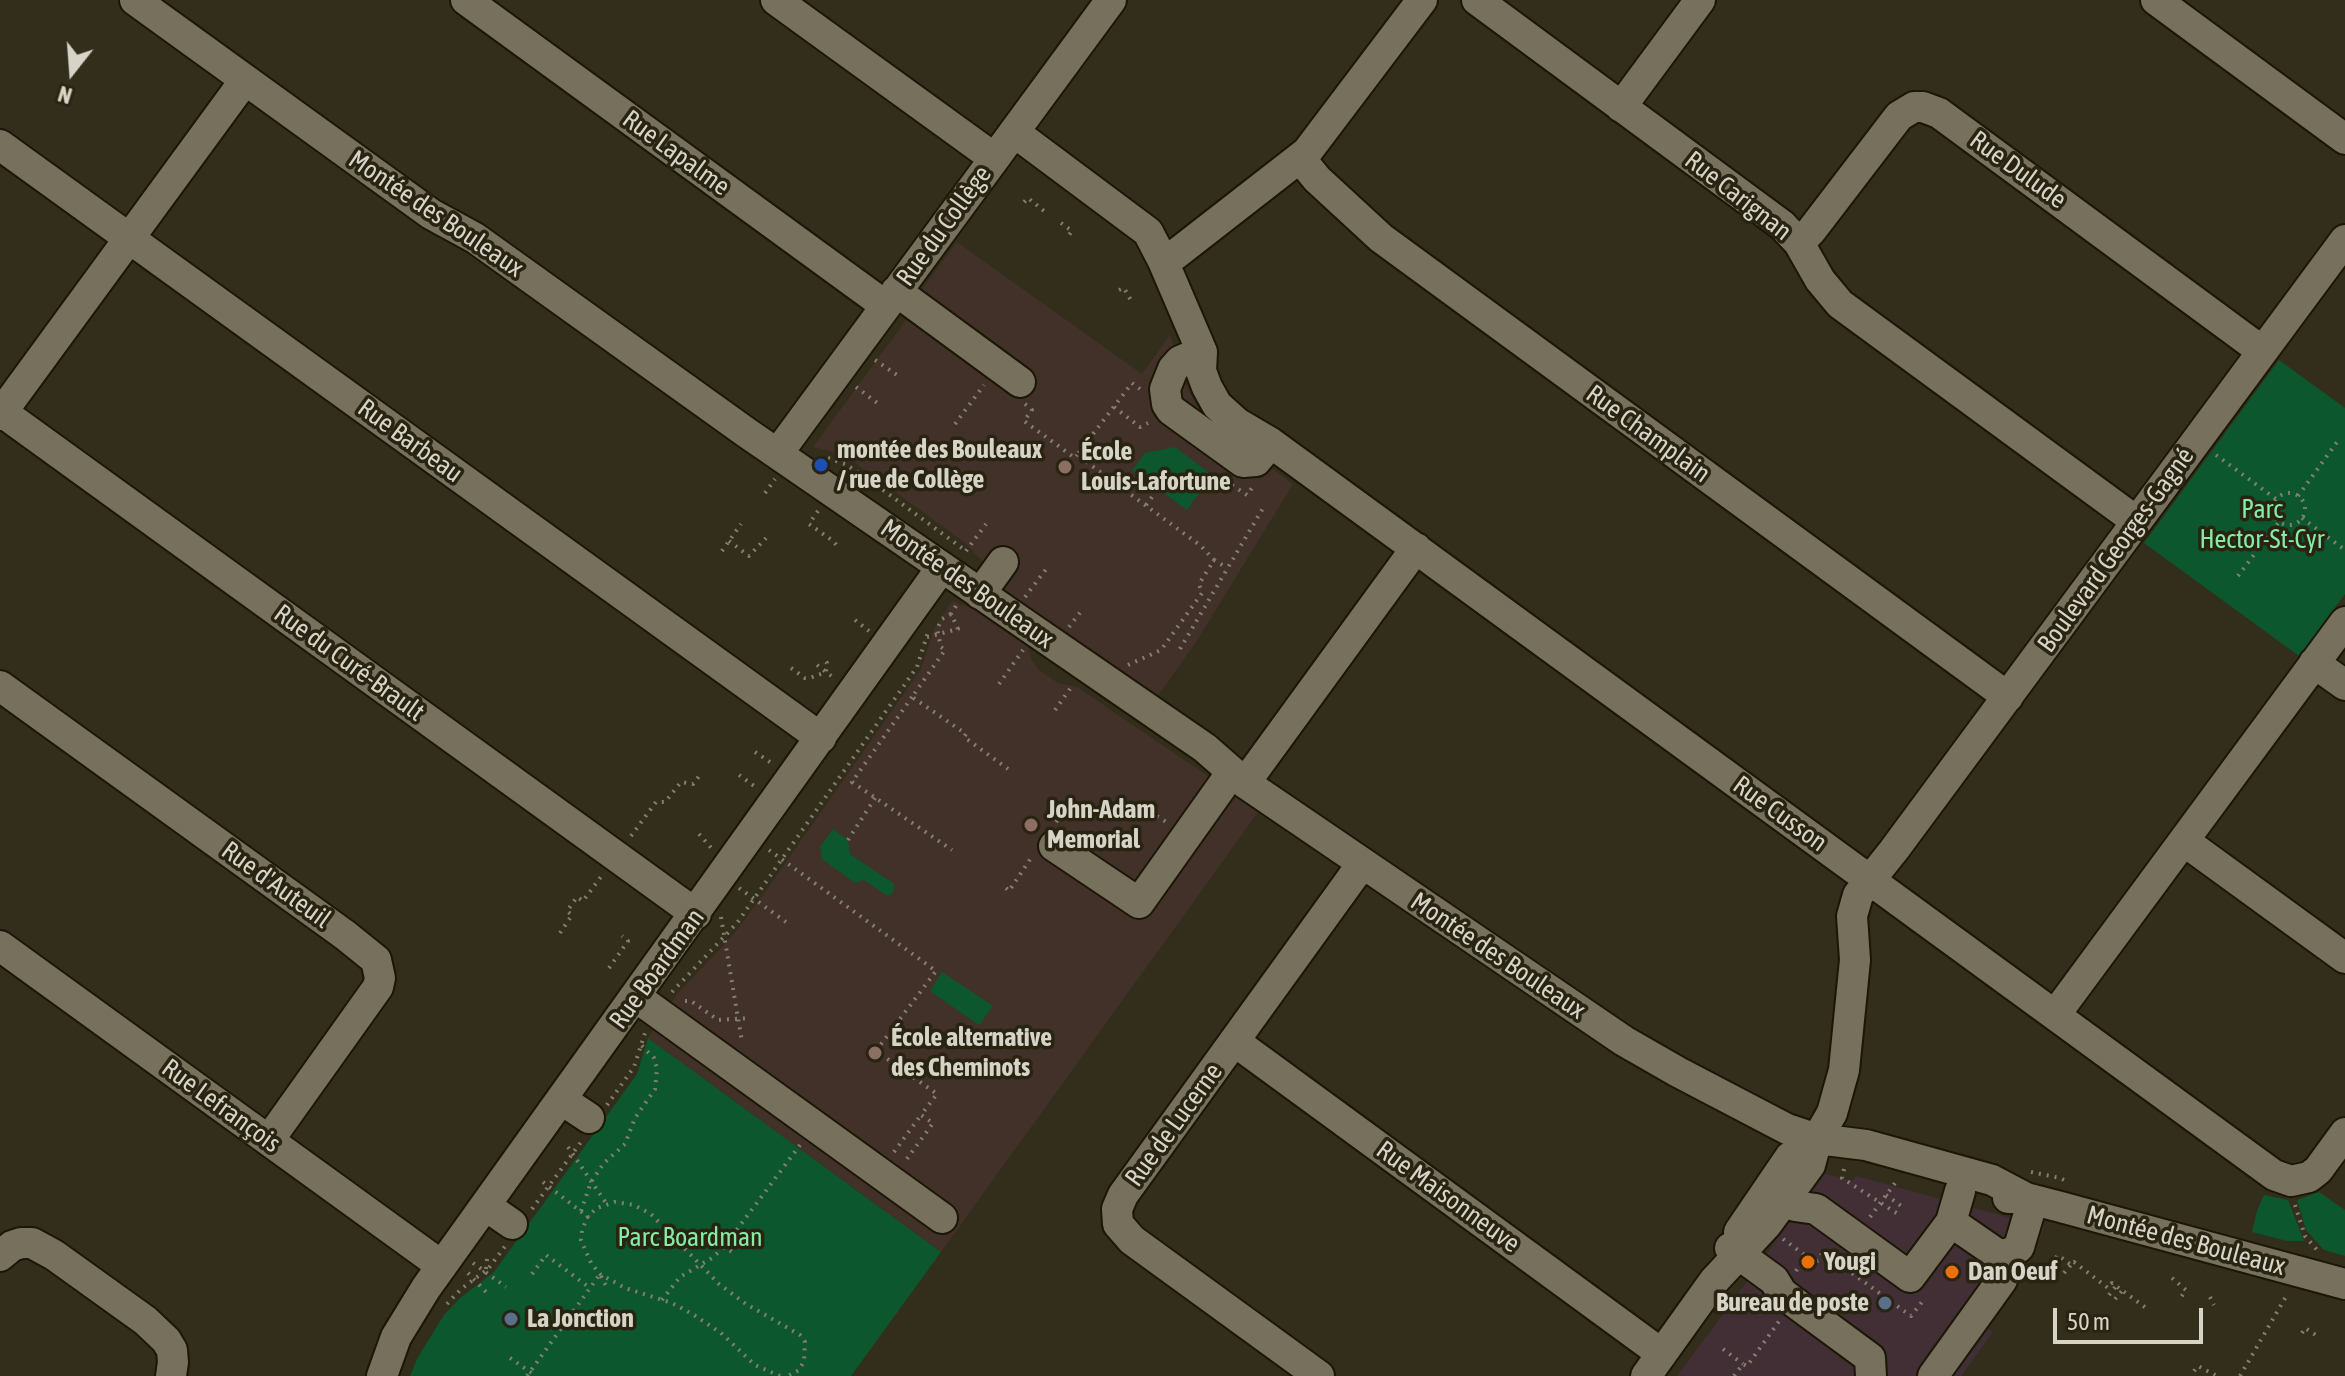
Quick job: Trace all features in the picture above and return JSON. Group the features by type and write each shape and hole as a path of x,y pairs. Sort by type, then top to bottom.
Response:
{"street":[{"name":"Montée des Bouleaux","path":"135,0 431,214 475,238 778,453 959,558 970,597 1205,748 1238,777 1362,864 1650,1056 1784,1128 1817,1139 1866,1145 1992,1180 2030,1199 2345,1284"},
{"name":"Rue Lapalme","path":"466,0 1020,391"},
{"path":"776,0 994,158"},
{"name":"Rue du Collège","path":"778,453 1111,0"},
{"path":"1163,261 1300,158 1315,143 1422,0"},
{"name":"Rue Carignan","path":"1477,0 1782,225 1799,243 1820,280 1840,304 2136,521"},
{"path":"1621,107 1700,0"},
{"path":"2156,0 2345,139"},
{"path":"1,414 245,80"},
{"name":"Rue Dulude","path":"1799,243 1899,116 1914,107 1923,107 1939,113 2262,351"},
{"name":"Rue Cusson","path":"1014,132 1140,225 1153,240 1202,352 1201,371 1217,405 1237,423 1271,443 1879,876 2055,1015 2292,1190"},
{"name":"Rue Barbeau","path":"0,145 821,738"},
{"name":"Rue Champlain","path":"1300,158 1317,179 1381,238 2008,697"},
{"name":"Boulevard Georges-Gagné","path":"1734,1251 1785,1200 1810,1165 1817,1139 1832,1113 1844,1070 1855,960 1852,926 1858,895 1879,876 2136,521 2345,240"},
{"path":"1202,352 1180,361 1173,369 1165,389 1171,410 1243,462 1256,461 1271,443"},
{"name":"Rue du Curé-Brault","path":"1,414 708,914"},
{"path":"1054,846 1139,903 1416,548"},
{"name":"Rue Boardman","path":"382,1376 401,1327 451,1265 486,1206 562,1100 650,1000 708,914 777,783 821,738 907,635 959,558"},
{"path":"970,597 1003,562"},
{"path":"2055,1015 2345,622"},
{"path":"777,783 801,792 809,787 898,661 902,640 907,635"},
{"path":"2314,663 2345,685"},
{"name":"Rue d'Auteuil","path":"0,686 376,960 380,978 378,987 269,1140"},
{"path":"2184,841 2345,958"},
{"name":"Rue de Lucerne","path":"1319,1376 1132,1240 1118,1224 1117,1209 1123,1195 1362,864"},
{"name":"Rue Lefrançois","path":"0,946 269,1140 451,1265"},
{"path":"650,1000 942,1218"},
{"name":"Rue Maisonneuve","path":"1234,1041 1658,1368"},
{"path":"562,1100 590,1125"},
{"path":"2292,1190 2318,1170 2345,1133"},
{"name":"Montée des Bouleaux","path":"1817,1139 1858,1163 1983,1197 2030,1199"},
{"path":"1658,1368 1734,1251 1753,1208 1790,1157 1817,1139"},
{"path":"1785,1200 1799,1207 1816,1209 1910,1277 1951,1222 1960,1191"},
{"path":"1933,1376 2002,1280 2008,1255 2019,1247 2030,1199"},
{"path":"486,1206 516,1228"},
{"path":"1951,1222 1996,1253 2008,1255"},
{"path":"0,1256 21,1243 42,1247 54,1255 146,1321 166,1340 172,1350 171,1376"},
{"path":"1734,1251 1774,1280 1782,1293 1870,1358 1871,1376"}],"path":[{"path":"1024,202 1028,198 1044,211"},
{"path":"1061,223 1072,231 1069,235"},
{"path":"1119,290 1124,288 1133,304"},
{"path":"874,359 900,377"},
{"path":"955,424 990,377"},
{"path":"1020,391 1032,410 1024,421 1075,458 1132,383 1140,387 1141,398"},
{"path":"854,386 880,405"},
{"path":"1114,407 1140,427 1146,422 1159,431"},
{"path":"2298,496 2340,438"},
{"path":"2212,452 2276,499"},
{"path":"1077,455 1227,568"},
{"name":"Montée des Bouleaux","path":"821,456 845,464 879,487 959,558"},
{"path":"870,499 894,465"},
{"path":"1224,479 1247,495 1255,484"},
{"path":"1146,505 1158,489"},
{"path":"2285,493 2298,496 2305,507 2302,518 2294,524 2279,522 2273,514 2276,499 2285,493"},
{"path":"1180,649 1263,508"},
{"path":"2302,518 2345,550"},
{"path":"2238,576 2279,522"},
{"path":"722,551 741,524"},
{"path":"809,524 839,548"},
{"path":"959,558 986,524"},
{"path":"729,541 749,556 766,538"},
{"path":"1128,665 1161,650 1202,593 1199,584 1214,560"},
{"path":"1019,605 1047,568"},
{"path":"952,850 852,782 945,650 941,647 937,629 942,619 970,597"},
{"path":"1063,635 1082,610"},
{"path":"907,635 939,636 958,629 951,614"},
{"name":"Rue Boardman","path":"650,1000 725,936 754,899 917,667 937,617"},
{"path":"999,684 1028,643"},
{"path":"822,658 827,663 826,672"},
{"path":"817,665 842,684"},
{"path":"791,668 805,678 826,672"},
{"path":"1055,710 1074,683"},
{"path":"912,697 966,734"},
{"path":"972,726 964,737 1008,769"},
{"path":"755,752 777,783"},
{"path":"665,802 681,782 693,784 700,775"},
{"path":"739,775 777,783"},
{"path":"848,840 875,798"},
{"path":"626,843 656,802 665,802 671,807"},
{"path":"1150,812 1164,820"},
{"path":"699,834 709,848 720,856"},
{"path":"767,848 839,906 936,971 876,1051 937,1094 894,1152"},
{"path":"585,899 606,869"},
{"path":"738,888 786,922"},
{"path":"560,933 572,915 567,911 577,897 590,903"},
{"path":"708,914 725,936 743,1049"},
{"path":"609,968 628,941 622,936"},
{"path":"680,1004 691,1001 718,1020 749,1018"},
{"name":"Rue Boardman","path":"443,1308 485,1271 572,1154 590,1125 628,1077 641,1041 654,1058 657,1069 655,1089 637,1113 625,1144 604,1163 591,1182"},
{"path":"629,1063 637,1057"},
{"path":"897,1172 933,1123 921,1115"},
{"path":"568,1147 606,1203"},
{"path":"662,1300 680,1277 724,1247 798,1147"},
{"path":"1844,1169 1842,1178 1898,1214"},
{"path":"543,1182 593,1221"},
{"path":"581,1211 591,1182"},
{"path":"1872,1214 1895,1183"},
{"path":"2292,1190 2305,1236 2312,1245"},
{"path":"1886,1195 1904,1208"},
{"path":"606,1286 581,1240 582,1230 588,1216 606,1203 625,1203 651,1214 734,1296 800,1335 806,1350 804,1361 799,1370 788,1376"},
{"path":"1775,1233 1817,1261 1823,1252 1911,1316 1922,1302"},
{"path":"717,1241 732,1252"},
{"path":"532,1274 546,1255 590,1288"},
{"path":"2051,1264 2058,1255 2071,1265"},
{"path":"487,1259 485,1271 506,1287"},
{"path":"2064,1273 2074,1262 2108,1288 2112,1283 2146,1308"},
{"path":"451,1265 474,1279 487,1293"},
{"path":"2075,1274 2081,1267"},
{"path":"528,1374 600,1274"},
{"path":"600,1274 625,1288 662,1300 702,1319 755,1365 780,1376"},
{"path":"2086,1282 2092,1276"},
{"path":"2172,1278 2186,1290 2179,1300"},
{"path":"2098,1292 2104,1285"},
{"path":"2109,1295 2116,1286"},
{"path":"2240,1376 2292,1287"},
{"path":"2115,1299 2122,1291"},
{"path":"2210,1297 2214,1305"},
{"path":"1723,1349 1747,1366 1785,1313"},
{"path":"2302,1333 2305,1328 2319,1337"},
{"path":"510,1358 528,1374 536,1376"},
{"path":"1734,1376 1743,1364"},
{"path":"2194,1371 2198,1366 2217,1376"}],"shaded area":[{"name":"École Louis-Lafortune","path":"957,242 1142,374 1170,335 1183,380 1203,417 1293,484 1198,639 1157,697 979,575 983,562 964,542 843,454 813,447 909,316 904,313"},
{"path":"952,601 971,608 1028,647 1032,661 1039,670 1058,683 1077,687 1259,811 941,1252 648,1038 678,993 734,934 921,669 934,629"},
{"path":"1822,1173 1853,1181 1856,1176 2044,1227 2035,1252 1981,1324 1993,1332 1961,1376 1677,1376 1753,1274"}],"green space":[{"name":"Parc Hector-St-Cyr","path":"2279,360 2345,408 2345,594 2299,656 2144,543"},
{"path":"1175,447 1212,475 1187,510 1132,470 1145,453"},
{"path":"833,829 848,840 850,854 893,883 891,895 886,895 864,880 855,883 822,859 820,847"},
{"path":"942,972 993,1006 979,1025 930,991"},
{"name":"Parc Boardman","path":"648,1038 941,1252 851,1376 410,1376 444,1315 460,1298 494,1272 637,1074"},
{"path":"2319,1192 2345,1210 2345,1256 2324,1250 2306,1230 2297,1200"},
{"path":"2264,1195 2288,1200 2304,1241 2287,1241 2252,1232"}],"place":[{"name":"montée des Bouleaux / rue de Collège","path":"821,465"},
{"name":"École Louis-Lafortune","path":"1065,467"},
{"name":"John-Adam Memorial","path":"1031,825"},
{"name":"École alternative des Cheminots","path":"875,1053"},
{"name":"Yougi","path":"1808,1262"},
{"name":"Dan Oeuf","path":"1952,1272"},
{"name":"Bureau de poste","path":"1885,1303"},
{"name":"La Jonction","path":"511,1319"}]}
